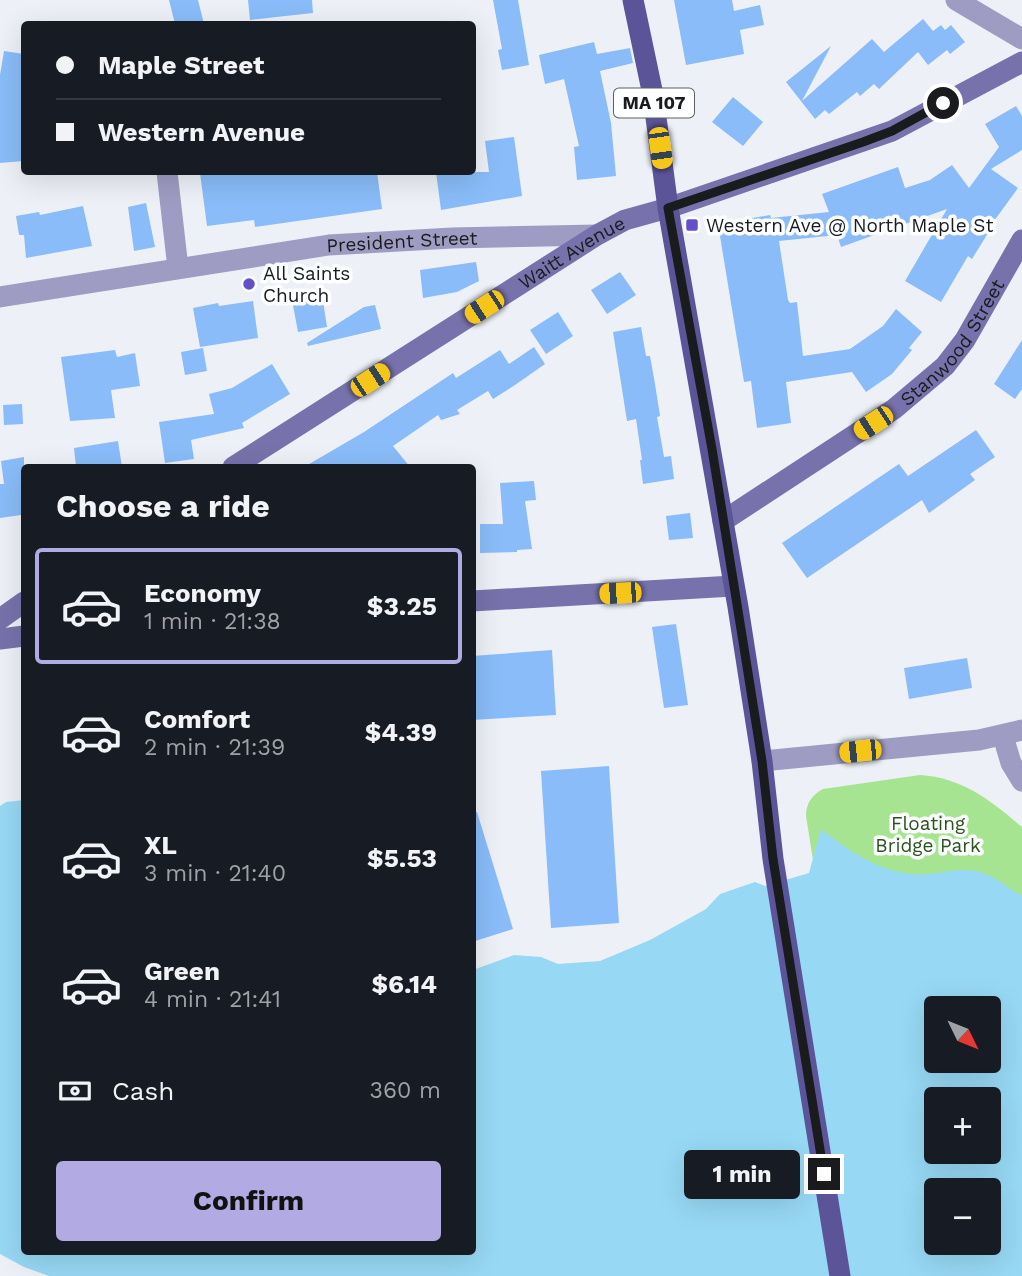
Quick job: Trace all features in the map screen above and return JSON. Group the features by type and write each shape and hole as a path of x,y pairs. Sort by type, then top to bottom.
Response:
{"main road":[{"name":"MA 107","path":"633,0 653,95 668,208 762,761 776,871 840,1276"},
{"name":"Waitt Avenue","path":"238,464 597,235 625,220 668,208 892,131 1022,62"},
{"name":"Stanwood Street","path":"723,521 894,409 945,366 965,340 1022,240"},
{"path":"476,601 733,586"},
{"path":"0,619 21,604"},
{"path":"0,639 21,636"}],"street":[{"path":"956,0 1022,39"},
{"path":"167,175 178,268"},
{"name":"President Street","path":"0,296 329,245 452,238 597,235"},
{"path":"762,761 979,740 1012,733 1011,763 1022,781"}],"green space":[{"name":"Floating Bridge Park","path":"920,775 950,781 975,792 1022,827 1022,939 817,885 806,816 808,803 813,797 823,789"}],"water":[{"path":"21,800 21,1255 476,1255 476,969 514,955 541,957 558,964 600,961 650,940 706,909 720,894 755,882 765,886 809,873 821,829 857,855 897,872 980,872 1022,896 1022,1276 49,1276 0,1254 0,806 6,802"}],"building":[{"path":"169,0 198,0 203,21 174,21"},
{"path":"248,0 312,0 313,13 250,20"},
{"path":"493,0 518,0 529,65 502,70 498,50 502,49"},
{"path":"674,0 732,0 734,11 760,5 764,25 740,30 744,54 686,65"},
{"path":"923,19 933,31 941,25 945,30 951,25 965,42 950,54 947,50 928,65 918,52 879,89 874,84 860,96 857,92 829,114 825,110 815,119 786,82 831,46 802,101 872,39 884,52"},
{"path":"594,42 597,54 630,48 633,63 600,71 611,123 616,176 577,180 574,147 579,146 564,79 545,84 539,55"},
{"path":"4,51 21,54 21,161 0,163 0,75"},
{"path":"733,97 763,122 743,146 712,122"},
{"path":"1016,106 1022,116 1022,150 991,169 1018,188 986,232 988,233 972,259 968,256 941,302 905,281 947,209 841,247 837,235 779,241 788,300 790,303 797,302 803,356 850,349 883,326 896,309 922,332 909,348 912,350 892,374 866,392 852,372 786,382 791,423 757,428 751,381 744,382 718,224 770,215 771,218 829,212 822,194 898,167 905,188 930,180 952,165 969,188 999,147 985,124"},
{"path":"514,137 522,196 441,210 436,175 476,175 476,172 489,172 485,141"},
{"path":"200,175 377,175 382,209 255,227 254,220 207,226"},
{"path":"146,203 155,247 134,251 128,207"},
{"path":"83,206 92,246 26,258 24,235 19,235 16,216 39,212 40,215"},
{"path":"476,262 479,281 457,292 423,298 420,270"},
{"path":"620,272 636,295 607,314 591,290"},
{"path":"322,295 327,327 298,332 292,300"},
{"path":"253,301 258,338 200,347 193,308"},
{"path":"375,305 381,329 308,346 307,343 364,307"},
{"path":"558,312 573,336 546,354 530,330"},
{"path":"641,327 655,384 664,457 671,456 674,479 643,484 636,419 627,421 613,332"},
{"path":"1022,340 1022,389 1015,399 994,384"},
{"path":"534,347 545,364 493,399 488,391 457,410 460,414 441,420 438,415 393,446 408,464 309,464 364,432 453,373 456,378 500,350 509,364"},
{"path":"203,348 207,371 185,375 181,352"},
{"path":"115,350 117,357 135,353 140,386 111,390 115,418 70,421 61,357"},
{"path":"272,364 290,394 242,423 244,428 191,440 194,459 165,463 159,422 214,414 209,394 232,388"},
{"path":"22,404 23,424 4,425 3,405"},
{"path":"976,430 995,457 970,474 975,480 929,513 922,500 807,578 782,543 899,464 908,476"},
{"path":"118,441 122,464 76,464 74,448"},
{"path":"24,457 24,464 21,464 21,515 0,518 0,484 4,484 1,461"},
{"path":"534,481 536,500 525,501 532,549 480,553 480,524 503,524 500,483"},
{"path":"690,513 693,538 669,540 666,516"},
{"path":"676,624 688,705 664,708 652,627"},
{"path":"552,650 556,715 476,720 476,656"},
{"path":"967,658 972,688 909,699 904,668"},
{"path":"609,766 619,923 551,928 541,771"},
{"path":"476,812 513,929 476,941"}],"place":[{"name":"Western Ave @ North Maple St","path":"692,225"},
{"name":"All Saints Church","path":"249,284"}],"route":[{"path":"824,1174 773,859 762,761 712,449 668,208 892,131 943,103"}]}
